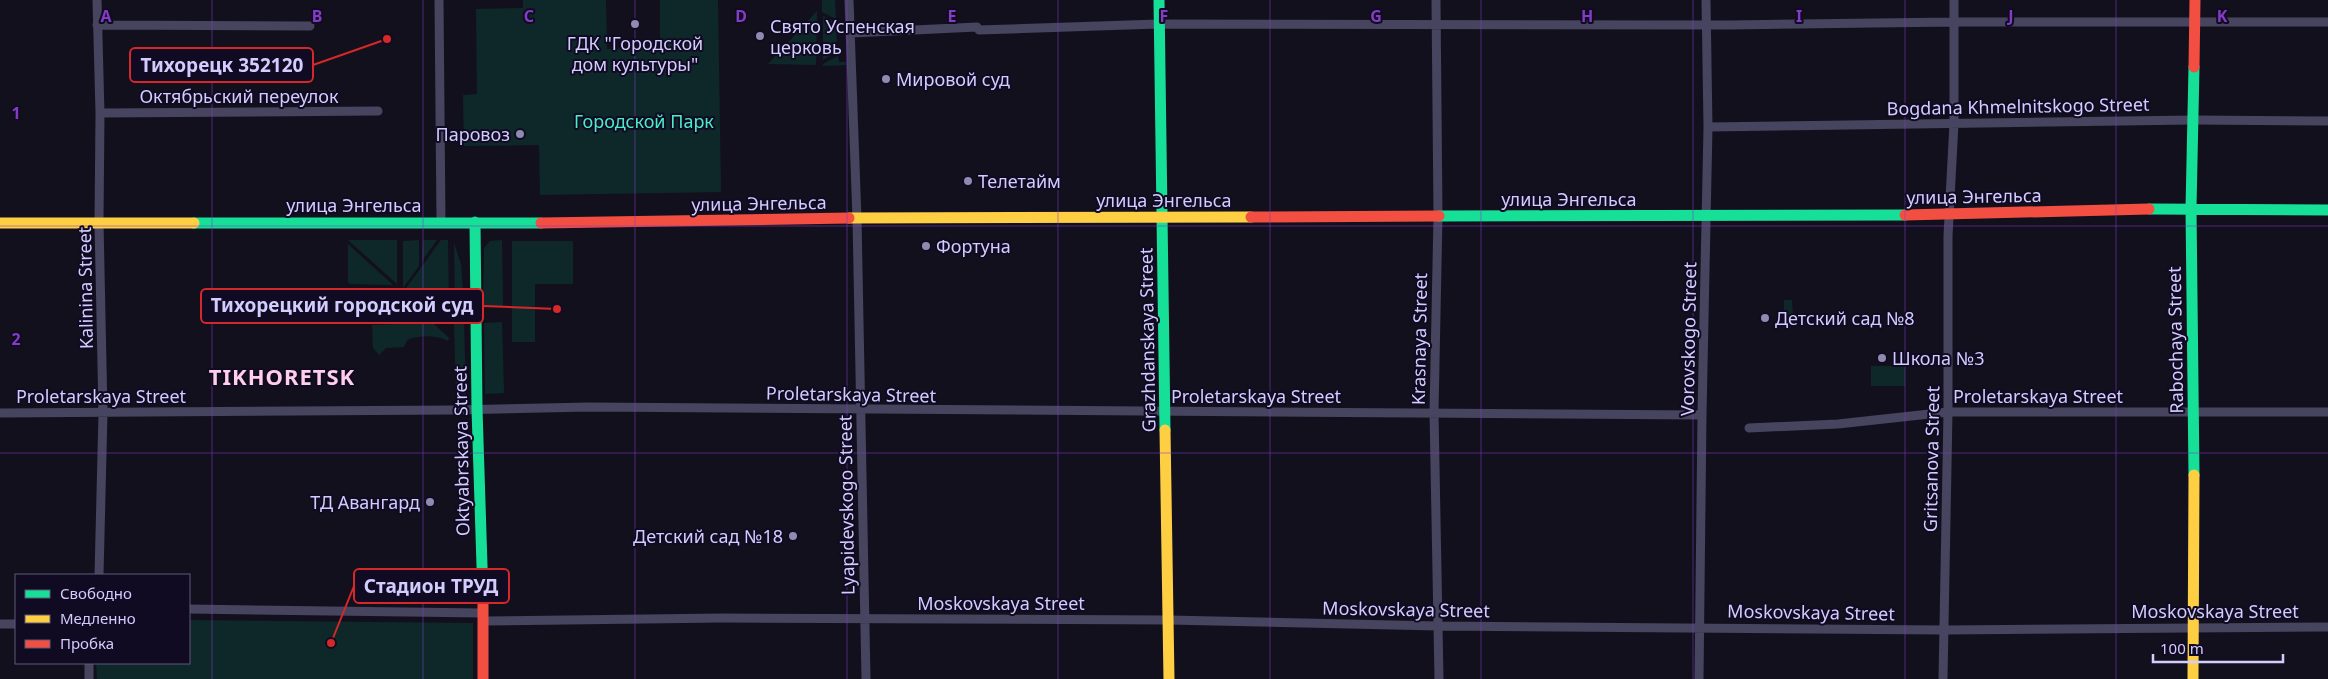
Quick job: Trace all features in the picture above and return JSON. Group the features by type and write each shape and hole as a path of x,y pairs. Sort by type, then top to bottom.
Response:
{"main road":[{"name":"Grazhdanskaya Street","path":"1159,0 1169,679"},
{"name":"Rabochaya Street","path":"2192,679 2194,411 2191,208 2195,0"},
{"name":"улица Энгельса","path":"0,224 1438,216 1707,217 1950,215 2191,208 2328,210"},
{"name":"Oktyabrskaya Street","path":"475,222 483,679"}],"street":[{"name":"Kalinina Street","path":"97,0 103,413 99,574"},
{"path":"440,0 441,222"},
{"name":"Lyapidevskogo Street","path":"849,0 857,219 866,679"},
{"name":"Krasnaya Street","path":"1436,0 1438,216 1434,412 1439,679"},
{"name":"Vorovskogo Street","path":"1699,679 1708,126 1706,0"},
{"name":"Gritsanova Street","path":"1943,679 1950,215 1954,122 1954,0"},
{"path":"851,33 977,27 979,30 1158,24 1705,25 1954,22 2328,22"},
{"path":"98,25 310,26"},
{"name":"Октябрьский переулок","path":"100,113 378,111"},
{"name":"Bogdana Khmelnitskogo Street","path":"1708,126 2194,120 2328,121"},
{"name":"Proletarskaya Street","path":"0,413 477,410 589,407 1165,413 1434,412 1702,415"},
{"name":"Proletarskaya Street","path":"1749,428 1838,424 1948,412 2328,412"},
{"name":"Moskovskaya Street","path":"190,610 483,617 1169,620 1438,626 1945,630 2328,627"},
{"path":"0,624 15,624"},
{"path":"89,664 89,679"}],"green space":[{"name":"Городской Парк","path":"523,0 606,0 607,49 660,48 660,0 718,0 721,192 540,195 539,145 464,146 463,95 477,94 476,9 523,8"},
{"path":"822,0 835,0 836,19 822,12"},
{"path":"817,11 816,65 768,64"},
{"path":"823,16 836,23 837,51 823,60"},
{"path":"838,56 839,62 846,62 846,65 823,66 823,64"},
{"path":"348,240 397,240 397,284"},
{"path":"419,240 419,266 403,288 403,241"},
{"path":"423,240 437,240 422,261"},
{"path":"441,240 448,240 449,307 422,308 404,291"},
{"path":"502,240 503,306 483,307 484,248 490,241"},
{"path":"512,241 573,241 573,284 535,284 535,342 512,342"},
{"path":"454,243 461,264 464,307 455,307"},
{"path":"348,244 393,285 350,284 348,282"},
{"path":"1784,300 1792,300 1793,316 1784,316"},
{"path":"502,322 504,393 485,394 484,323"},
{"path":"433,323 449,338 448,341 428,336 417,337 407,340 404,347 386,348 379,355 373,348 372,325"},
{"path":"454,323 464,323 466,394 456,395"},
{"path":"1871,366 1905,366 1905,386 1871,386"},
{"path":"190,620 473,623 473,679 97,679 96,664 190,664"}],"traffic: fast":[{"path":"1159,0 1165,430"},
{"path":"2194,67 2191,208 2194,475"},
{"path":"2149,209 2328,210"},
{"path":"1439,216 1905,215"},
{"path":"475,222 477,409 483,597"},
{"path":"194,223 541,223"}],"traffic: slow":[{"path":"849,218 1251,217"},
{"path":"0,223 194,223"},
{"path":"1165,430 1169,679"},
{"path":"2193,679 2194,475"}],"traffic: jam":[{"path":"2194,67 2195,0"},
{"path":"1905,215 2149,209"},
{"path":"1251,217 1439,216"},
{"path":"541,223 849,218"},
{"path":"483,597 483,679"}],"place":[{"name":"ГДК \"Городской дом культуры\"","path":"635,24"},
{"name":"Свято Успенская церковь","path":"760,36"},
{"name":"Тихорецк 352120","path":"387,39"},
{"name":"Мировой суд","path":"886,79"},
{"name":"Паровоз","path":"520,134"},
{"name":"Телетайм","path":"968,181"},
{"name":"Фортуна","path":"926,246"},
{"name":"Тихорецкий городской суд","path":"557,309"},
{"name":"Детский сад №8","path":"1765,318"},
{"name":"Школа №3","path":"1882,358"},
{"name":"ТД Авангард","path":"430,502"},
{"name":"Детский сад №18","path":"793,536"},
{"name":"Стадион ТРУД","path":"331,643"}],"district":[{"name":"TIKHORETSK","path":"282,376"}]}
